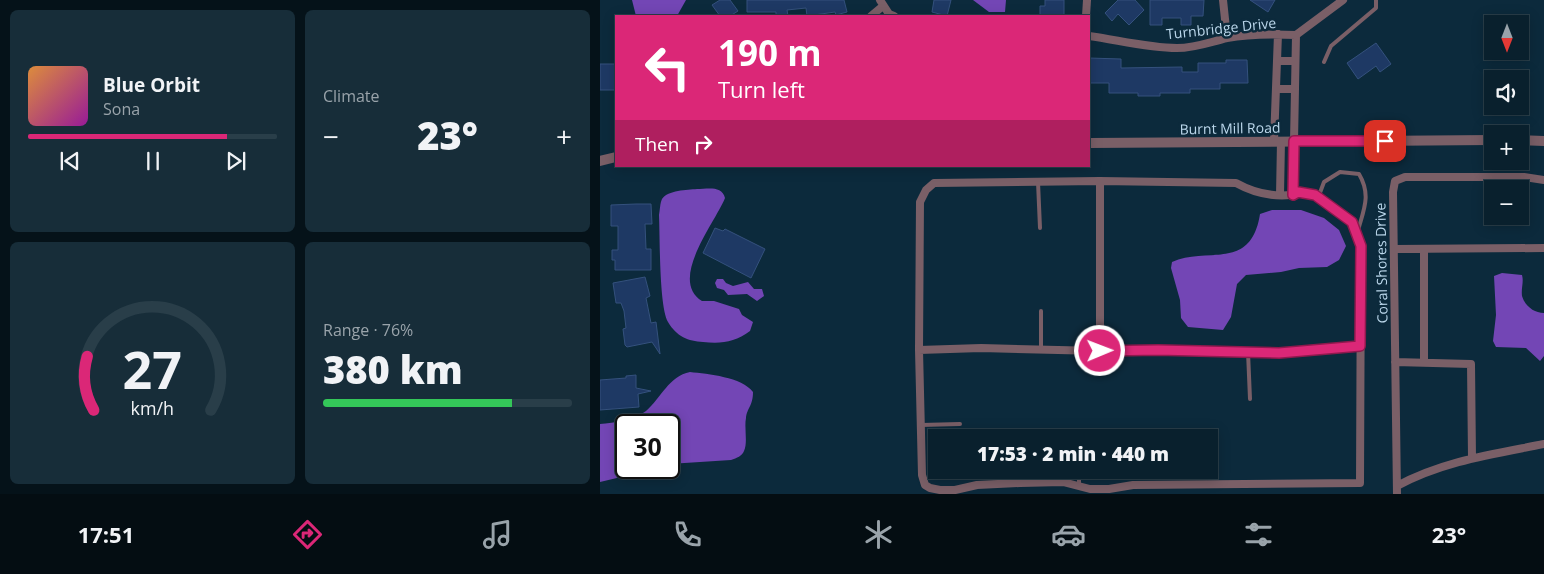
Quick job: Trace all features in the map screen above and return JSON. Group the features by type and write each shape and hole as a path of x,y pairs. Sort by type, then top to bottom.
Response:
{"street":[{"path":"1086,15 1087,0"},
{"path":"1223,0 1227,38"},
{"path":"1293,195 1296,35 1343,0"},
{"path":"872,15 882,3 892,15"},
{"path":"1278,34 1276,89 1280,195"},
{"name":"Turnbridge Drive","path":"1090,36 1178,48 1200,46 1227,38 1278,34 1296,35"},
{"path":"1277,61 1295,61"},
{"path":"1276,89 1295,89"},
{"name":"Burnt Mill Road","path":"1090,143 1484,140"},
{"path":"1529,140 1544,141"},
{"path":"600,161 615,157"},
{"name":"Coral Shores Drive","path":"1397,490 1393,192 1395,181 1405,177 1524,177 1544,180"},
{"path":"1100,181 1100,351"},
{"path":"1100,181 1236,184 1266,195 1293,195 1298,192 1315,195 1352,222 1361,246 1360,483 1133,484 1109,488 1090,488 1063,482 977,485 955,490 930,488 925,485 922,475 919,350 920,202 926,190 934,183 1100,181"},
{"path":"1394,249 1544,248"},
{"path":"1424,249 1424,362"},
{"path":"919,350 1041,349 1279,353 1360,346"},
{"path":"1395,362 1471,364 1472,458"},
{"path":"1397,490 1412,478 1472,458 1544,444"}],"lane":[{"path":"1324,62 1331,46 1376,8 1376,0"},
{"path":"1318,198 1324,182 1340,172 1359,174 1365,184 1366,200 1357,234"},
{"path":"1038,182 1040,228"},
{"path":"1041,311 1041,349"},
{"path":"1248,352 1250,399"},
{"path":"921,425 960,424"},
{"path":"1079,479 1079,485"}],"shaded area":[{"path":"632,0 686,0 678,15 636,15"},
{"path":"973,0 1006,0 1005,12 989,12"},
{"path":"697,189 717,189 721,191 725,198 697,251 690,280 693,292 702,301 714,301 739,309 742,315 753,322 750,331 739,338 716,343 692,341 679,335 668,322 663,302 660,271 659,215 661,202 669,194"},
{"path":"1272,210 1301,210 1324,218 1339,230 1346,246 1339,260 1327,267 1299,268 1281,272 1246,275 1237,284 1231,317 1223,330 1188,327 1181,318 1180,300 1171,268 1172,262 1185,258 1226,254 1237,250 1247,244 1255,232 1260,214"},
{"path":"1502,273 1522,275 1523,300 1533,310 1544,313 1544,356 1540,361 1526,348 1496,347 1493,341 1496,315 1494,276"},
{"path":"717,279 723,279 726,283 733,286 748,282 754,289 762,289 764,296 757,301 747,294 728,295 724,290 717,288 715,283"},
{"path":"690,372 715,375 741,383 753,392 746,422 746,443 744,451 737,458 680,463 680,414 641,414 651,406 676,378"},
{"path":"615,422 615,478 600,482 600,424"}],"building":[{"path":"720,0 730,0 738,11 732,15 719,15 712,5"},
{"path":"747,0 844,0 847,12 836,15 835,12 807,15 806,8 787,10 788,15 776,15 776,12 747,12"},
{"path":"934,0 951,0 947,15 932,12"},
{"path":"1045,0 1064,0 1064,15 1040,15 1040,6 1045,6"},
{"path":"1118,0 1135,0 1144,10 1129,25 1118,14 1112,21 1105,13"},
{"path":"1150,0 1204,0 1203,16 1191,16 1191,25 1181,25 1181,18 1162,18 1162,25 1150,25"},
{"path":"1250,0 1275,0 1268,12"},
{"path":"1376,43 1391,64 1380,72 1376,66 1358,79 1347,63"},
{"path":"1090,58 1121,59 1121,68 1182,67 1182,72 1198,72 1198,63 1226,63 1226,60 1247,60 1248,83 1220,83 1220,89 1190,89 1190,93 1160,93 1160,96 1138,96 1138,93 1109,93 1109,83 1090,83"},
{"path":"600,64 615,64 615,90 600,90"},
{"path":"651,204 652,224 645,224 646,249 651,249 651,270 615,270 612,250 618,250 618,226 611,226 611,205"},
{"path":"715,228 723,231 725,229 765,249 751,278 703,253"},
{"path":"645,277 650,296 646,298 651,323 656,322 660,354 652,342 627,347 625,345 623,329 626,328 624,311 621,303 616,303 613,283"},
{"path":"636,375 636,388 651,391 638,394 639,407 600,410 600,380 626,378 626,376"}],"route":[{"path":"1100,351 1158,350 1279,353 1360,346 1361,246 1352,222 1339,211 1315,195 1298,192 1293,195 1294,141 1385,141"}]}
